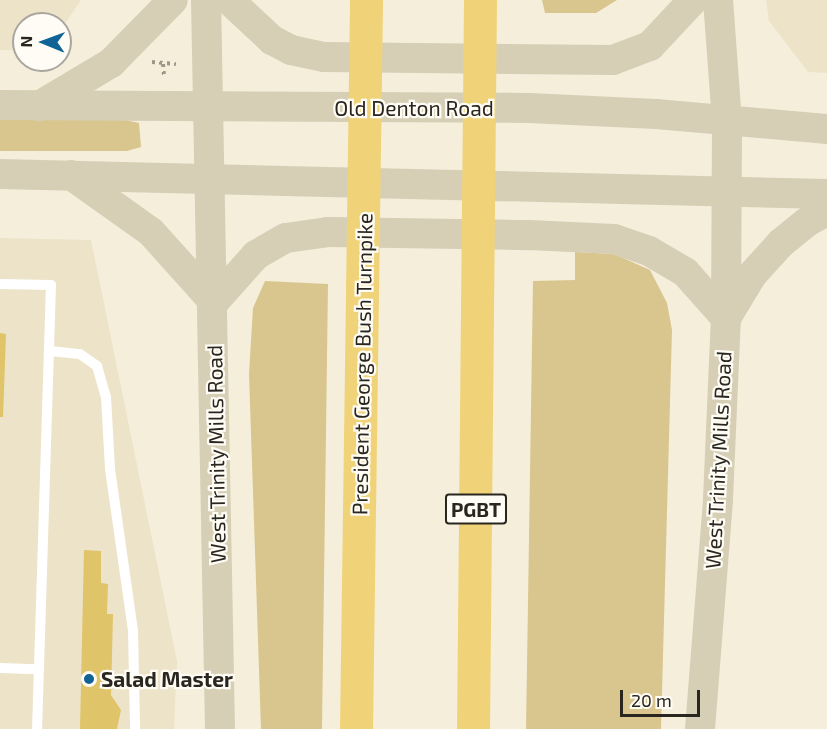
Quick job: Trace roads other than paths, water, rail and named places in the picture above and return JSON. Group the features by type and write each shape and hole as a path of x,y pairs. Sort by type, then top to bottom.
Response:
{"highway":[{"name":"President George Bush Turnpike","path":"356,729 366,0"},
{"name":"PGBT","path":"473,729 480,0"}],"main road":[{"path":"39,106 111,63 134,44 173,0"},
{"name":"West Trinity Mills Road","path":"206,0 206,106 214,302 220,729"},
{"path":"229,0 272,40 291,50 324,57 613,60 650,46 693,0"},
{"name":"West Trinity Mills Road","path":"700,729 718,499 726,318 727,122 718,0"},
{"name":"Old Denton Road","path":"0,105 529,108 827,129"},
{"path":"0,174 210,178 533,189 827,194"},
{"path":"70,175 151,232 214,302 234,275 268,246 286,238 328,232 529,235 614,239 649,251 685,272 726,318 752,275 781,243 807,222 827,211"}],"lane":[{"path":"0,284 51,285 37,669 37,729"},
{"path":"50,351 80,354 96,366 106,397 110,469 133,630 135,729"},
{"path":"0,669 37,669"}],"place":[{"name":"Salad Master","path":"89,679"}]}
